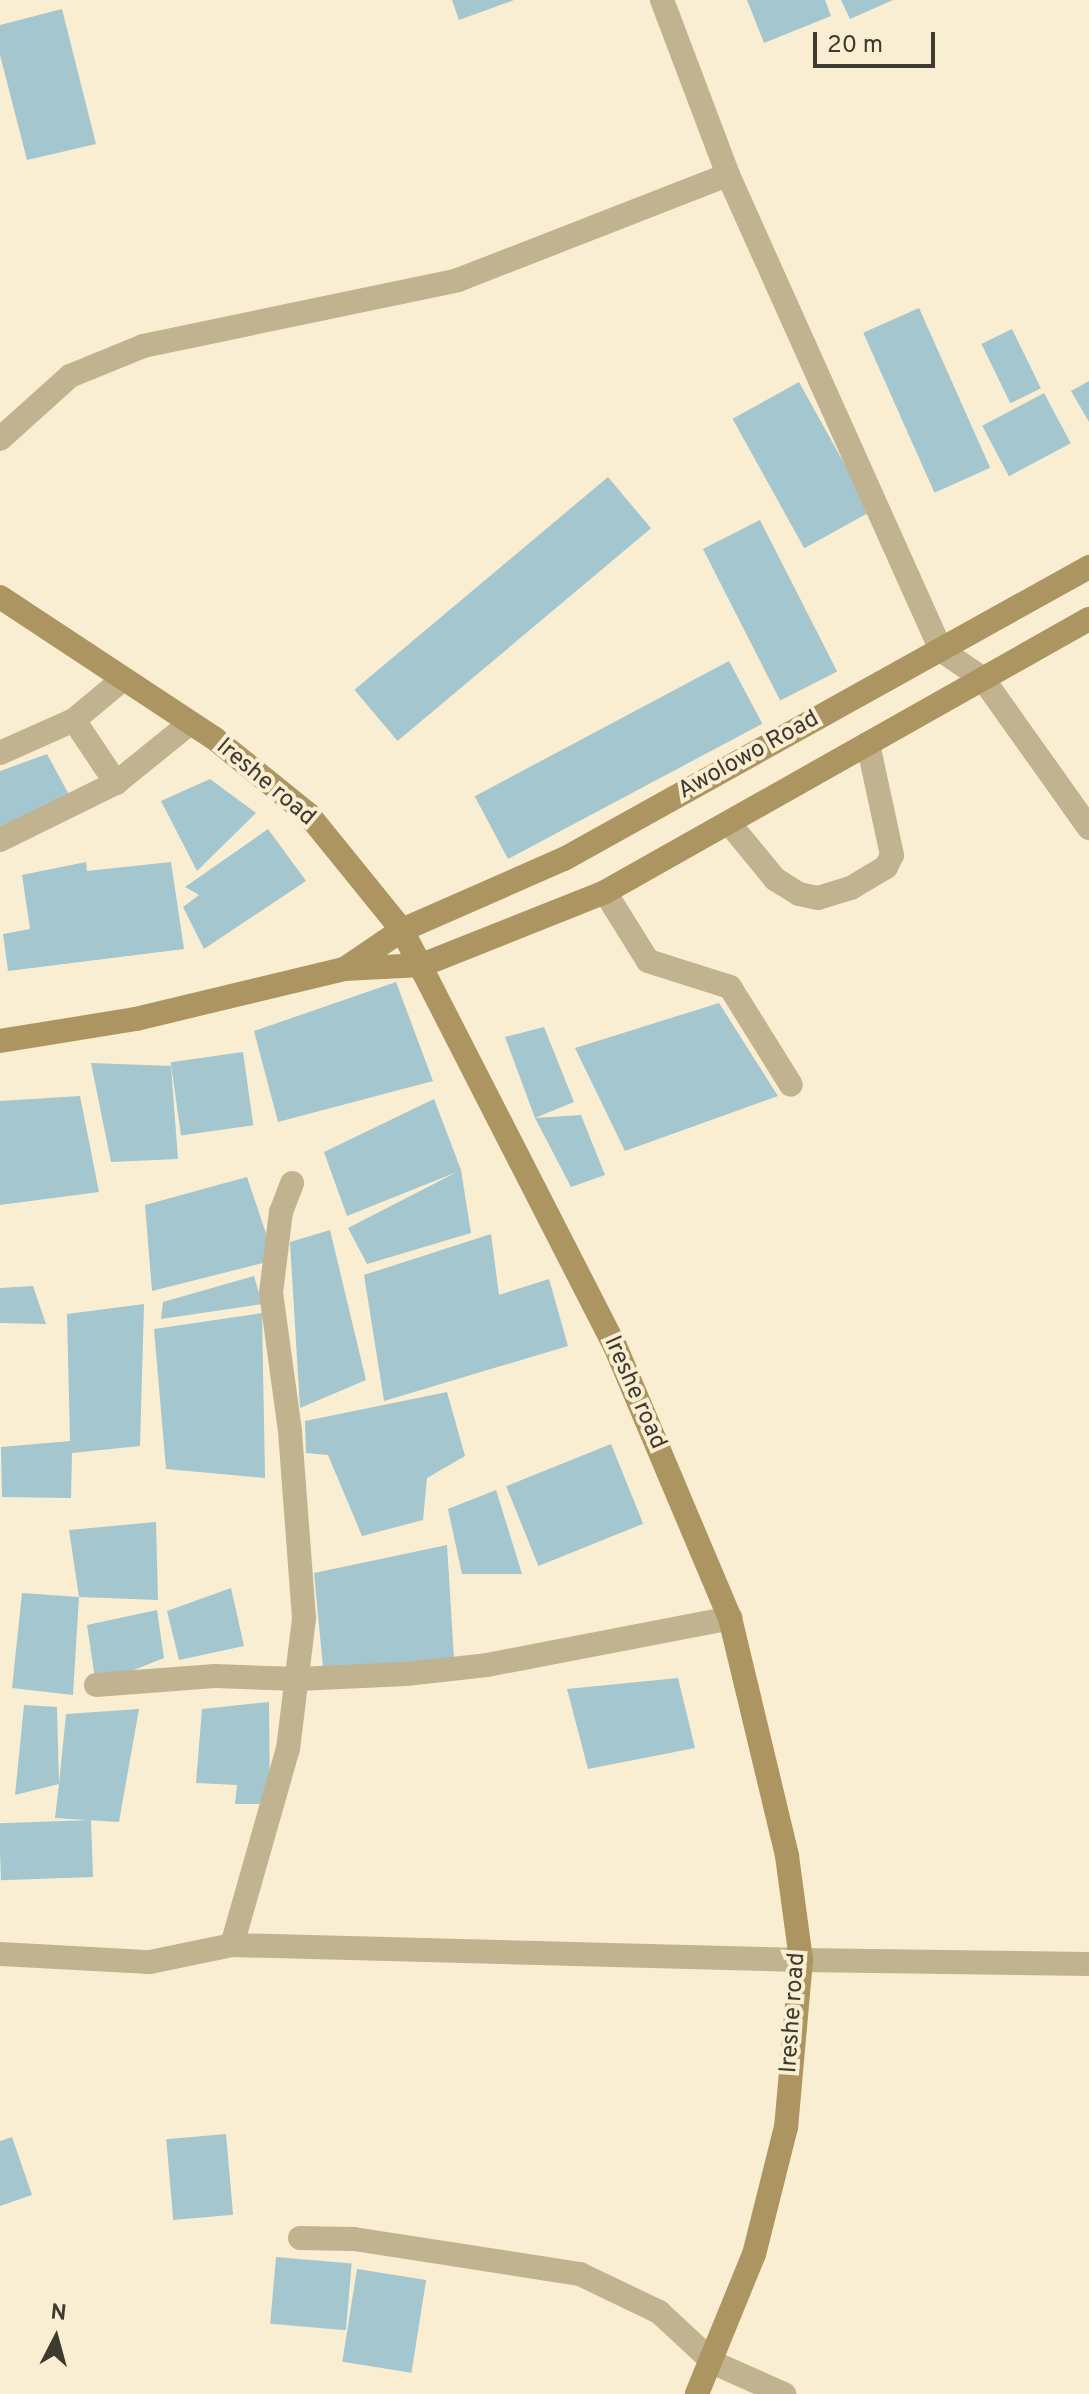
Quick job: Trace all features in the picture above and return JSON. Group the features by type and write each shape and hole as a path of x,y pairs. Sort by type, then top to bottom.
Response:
{"main road":[{"name":"Awolowo Road","path":"344,969 402,930 564,859 1089,567"},
{"name":"Ireshe road","path":"0,597 190,723 308,814 402,930 615,1346 730,1618 787,1856 801,1960 786,2127 754,2254 714,2363 697,2394"},
{"name":"Awolowo Road","path":"344,969 422,965 605,892 1089,619"},
{"path":"0,1041 136,1019 344,969"}],"street":[{"path":"662,0 728,175 941,650 983,679 1089,828"},
{"path":"0,439 70,376 143,346 458,280 728,175"},
{"path":"0,753 74,720 122,680"},
{"path":"74,720 116,783"},
{"path":"0,840 116,783 190,723"},
{"path":"729,823 775,879 799,894 818,898 851,888 886,867 892,855 868,744"},
{"path":"605,892 648,961 730,987 791,1085"},
{"path":"232,1945 288,1749 304,1618 299,1520 271,1293 281,1212 292,1183"},
{"path":"96,1685 215,1676 298,1679 487,1665 730,1618"},
{"path":"0,1954 150,1962 232,1945 1089,1964"},
{"path":"300,2238 354,2239 580,2274 659,2312 714,2363 784,2394"}],"building":[{"path":"452,0 514,0 459,20"},
{"path":"747,0 825,0 831,16 764,43"},
{"path":"841,0 893,0 850,19"},
{"path":"62,9 96,144 27,160 0,55 0,25"},
{"path":"919,308 990,468 934,493 863,333"},
{"path":"1012,329 1041,388 1010,403 981,344"},
{"path":"1089,381 1089,422 1071,391"},
{"path":"799,382 871,511 804,548 733,419"},
{"path":"1044,393 1071,443 1009,476 982,426"},
{"path":"608,477 651,528 398,741 354,690"},
{"path":"760,520 837,671 780,701 703,549"},
{"path":"729,661 762,724 508,859 475,796"},
{"path":"47,754 74,804 0,832 0,771"},
{"path":"210,779 256,813 197,871 161,801"},
{"path":"268,829 306,881 204,949 183,907 199,895 185,887"},
{"path":"86,862 87,871 171,862 184,949 8,971 3,934 30,929 22,875"},
{"path":"396,982 433,1081 278,1122 254,1031"},
{"path":"719,1003 778,1096 625,1151 575,1048"},
{"path":"544,1027 574,1102 535,1118 505,1037"},
{"path":"243,1052 253,1125 181,1135 171,1062"},
{"path":"91,1063 171,1066 178,1159 111,1162"},
{"path":"80,1096 99,1192 0,1205 0,1101"},
{"path":"434,1099 461,1170 471,1233 367,1264 348,1228 457,1172 347,1216 324,1152"},
{"path":"581,1115 605,1175 571,1187 535,1118"},
{"path":"247,1177 275,1260 152,1291 145,1205"},
{"path":"330,1230 366,1380 300,1408 290,1242"},
{"path":"491,1234 499,1295 549,1279 568,1346 384,1401 364,1275"},
{"path":"254,1276 262,1304 161,1319 163,1302"},
{"path":"33,1286 46,1324 0,1323 0,1288"},
{"path":"144,1304 140,1446 72,1453 71,1498 2,1497 1,1447 70,1441 67,1314"},
{"path":"262,1313 265,1478 166,1469 154,1329"},
{"path":"447,1392 465,1456 427,1478 423,1520 362,1536 328,1455 306,1453 305,1421"},
{"path":"611,1444 643,1524 538,1566 506,1486"},
{"path":"496,1490 522,1574 462,1574 448,1509"},
{"path":"156,1522 158,1600 79,1597 69,1530"},
{"path":"447,1545 454,1658 324,1678 314,1573"},
{"path":"231,1588 244,1646 179,1660 167,1611"},
{"path":"22,1593 79,1597 73,1695 12,1688"},
{"path":"157,1610 164,1658 96,1685 87,1625"},
{"path":"678,1678 695,1748 588,1769 567,1689"},
{"path":"269,1702 270,1804 235,1804 237,1785 196,1783 202,1709"},
{"path":"24,1705 57,1707 59,1784 15,1795"},
{"path":"139,1709 119,1822 55,1818 66,1714"},
{"path":"91,1820 93,1877 1,1880 0,1823"},
{"path":"226,2134 233,2215 173,2220 166,2139"},
{"path":"12,2137 32,2195 0,2206 0,2141"},
{"path":"276,2257 352,2264 346,2330 270,2324"},
{"path":"357,2269 426,2280 411,2373 342,2362"}]}
